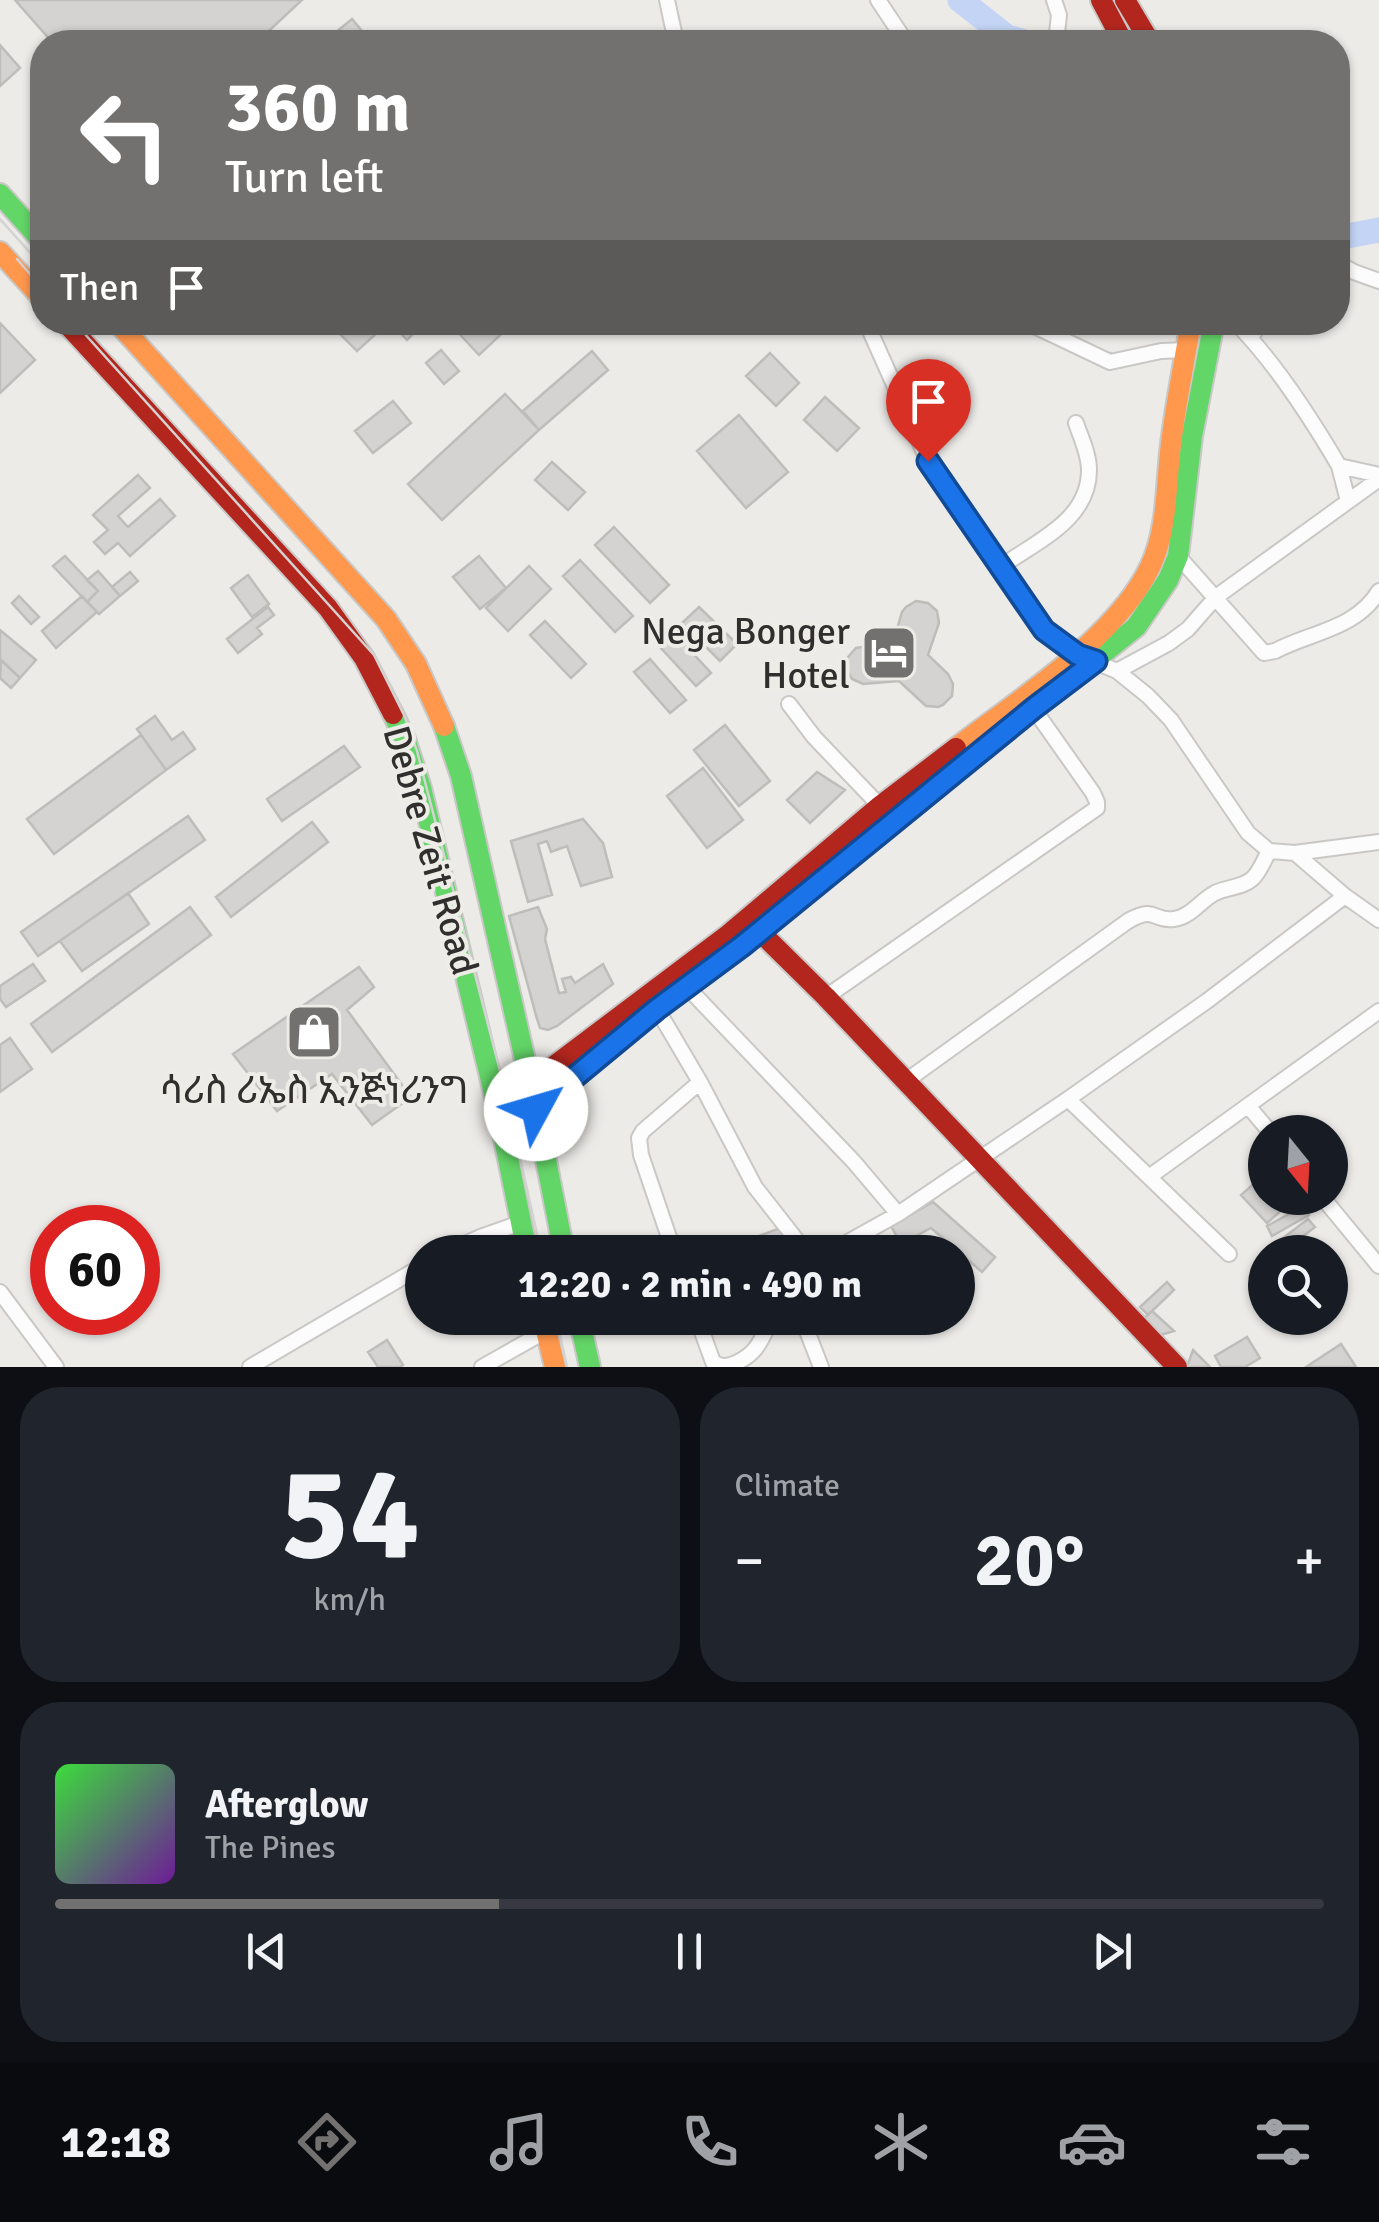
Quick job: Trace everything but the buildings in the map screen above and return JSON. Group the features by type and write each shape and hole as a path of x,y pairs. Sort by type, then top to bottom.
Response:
{"main road":[{"path":"1101,0 1116,30"},
{"path":"1125,0 1143,30"},
{"path":"0,194 30,228"},
{"path":"0,252 30,285"},
{"name":"Debre Zeit Road","path":"77,335 328,608 364,658 388,702 405,739 436,845 523,1235"},
{"name":"Debre Zeit Road","path":"129,335 386,620 416,664 441,717 461,776 561,1235"},
{"path":"1087,658 1139,588 1152,563 1164,521 1170,442 1189,335"},
{"path":"530,1084 753,924 1029,702 1136,627 1154,604 1178,556 1192,436 1211,335"},
{"path":"536,1109 657,1009 742,946 753,924 880,806 1029,702"},
{"path":"753,924 1177,1367"},
{"path":"548,1335 555,1367"},
{"path":"583,1335 590,1367"}],"street":[{"path":"667,0 673,30"},
{"path":"878,0 898,30"},
{"path":"1054,0 1059,15 1058,30"},
{"path":"1350,270 1379,281"},
{"path":"872,335 928,461 1044,630 1087,658 1117,671 1148,696 1171,720 1248,833 1269,852 1295,853 1379,842"},
{"path":"1053,335 1110,362 1186,350"},
{"path":"1248,335 1325,442 1339,466 1348,501"},
{"path":"1002,566 1072,517 1082,504 1089,470 1076,423"},
{"path":"1339,466 1377,483"},
{"path":"1117,671 1169,643 1188,629 1216,597 1377,483"},
{"path":"1178,556 1264,653 1359,615 1379,591"},
{"path":"826,997 1097,808 1093,794 1029,702"},
{"path":"789,704 814,737 880,806"},
{"path":"906,1081 1128,921 1141,914 1174,919 1184,915 1213,893 1252,880 1269,852"},
{"path":"1295,853 1379,920"},
{"path":"860,1235 898,1214 1068,1099 1345,896"},
{"path":"687,987 854,1162 898,1214"},
{"path":"657,1009 756,1187 793,1235"},
{"path":"1149,1178 1379,1011"},
{"path":"668,1235 640,1155 639,1138 700,1082"},
{"path":"1068,1099 1229,1254"},
{"path":"1249,1107 1256,1115"},
{"path":"1337,1215 1379,1266"},
{"path":"486,1235 520,1223"},
{"path":"250,1367 405,1276"},
{"path":"1,1294 51,1365"},
{"path":"482,1367 529,1335"},
{"path":"703,1335 713,1362 719,1367 753,1354 763,1335"},
{"path":"809,1335 821,1367"}],"waterway":[{"path":"960,0 998,30"},
{"path":"1350,235 1379,230"}],"tram line":[{"path":"0,219 30,253"},
{"path":"17,259 30,274"},
{"path":"86,335 374,655 417,751 505,1090 537,1235"},
{"path":"560,1335 567,1367"}],"traffic: fast":[{"path":"0,194 30,228"},
{"path":"919,801 1136,627 1168,580 1178,556 1192,436 1211,335"},
{"path":"393,714 421,788 499,1114 524,1235"},
{"path":"444,726 461,776 561,1235"},
{"path":"583,1335 590,1367"}],"traffic: slow":[{"path":"0,252 30,285"},
{"path":"129,335 386,619 416,664 444,726"},
{"path":"956,748 1064,666 1136,592 1157,551 1189,335"},
{"path":"536,1109 919,801"},
{"path":"547,1335 555,1367"}],"traffic: jam":[{"path":"1101,0 1117,30"},
{"path":"1125,0 1143,30"},
{"path":"77,335 328,608 364,658 393,714"},
{"path":"530,1084 729,934 880,806 956,748"},
{"path":"749,921 1177,1367"}],"place":[{"name":"Nega Bonger Hotel","path":"889,653"},
{"name":"ሳሪስ ሪኤስ ኢንጅነሪንግ","path":"314,1032"}],"route":[{"path":"536,1109 1096,661 1078,655 1044,630 928,461"}]}
